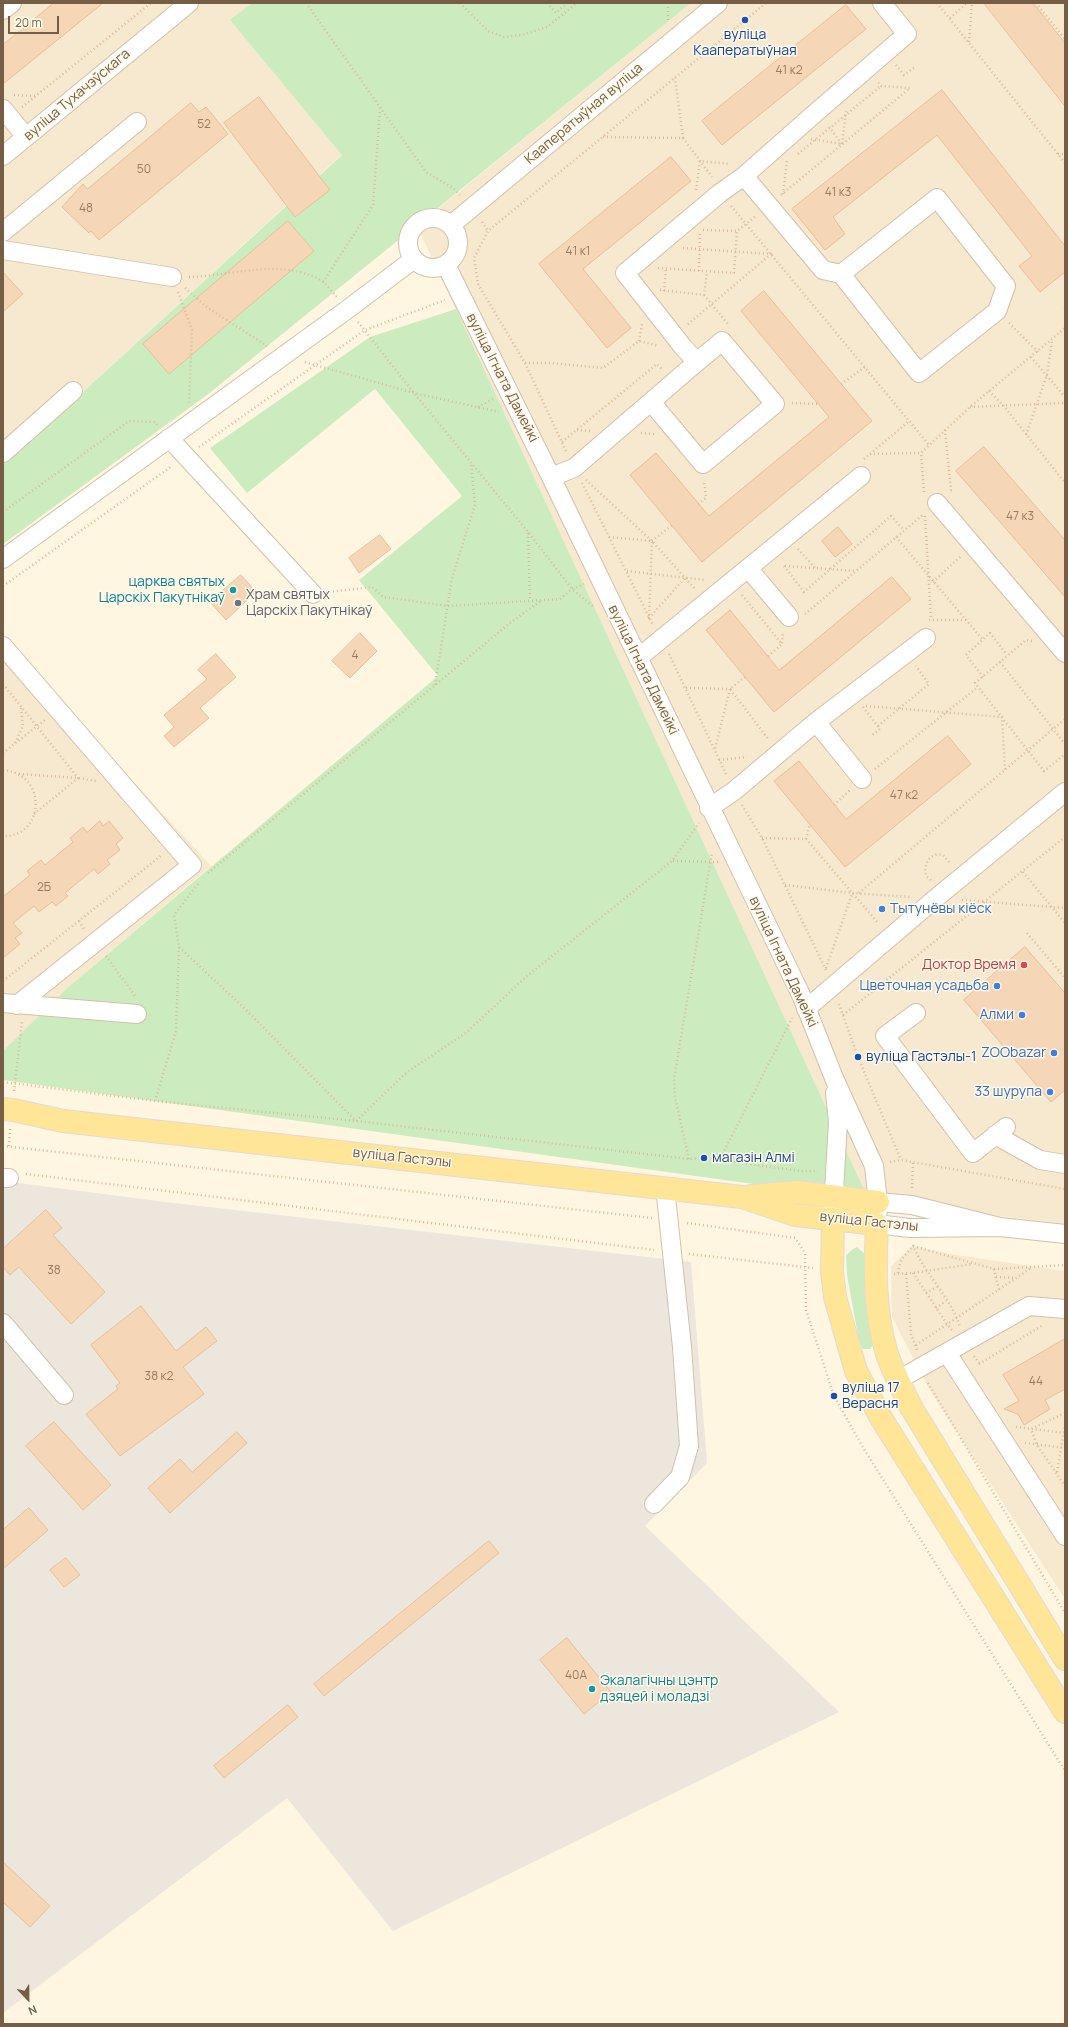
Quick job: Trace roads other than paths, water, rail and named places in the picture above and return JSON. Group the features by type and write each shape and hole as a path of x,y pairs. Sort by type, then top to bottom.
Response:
{"main road":[{"name":"вуліца Гастэлы","path":"7,1116 665,1187 742,1197 795,1215 877,1224"},
{"name":"вуліца Гастэлы","path":"742,1197 798,1192 878,1202"},
{"path":"833,1219 832,1271 835,1297 856,1371 873,1404 1065,1712"},
{"path":"877,1224 875,1274 877,1311 887,1355 911,1407 1065,1659"}],"street":[{"path":"3,10 12,3"},
{"name":"вуліца Тухачэўскага","path":"3,156 189,3"},
{"name":"Кааператыўная вуліца","path":"451,225 718,3"},
{"path":"697,362 626,274 720,193 739,171 790,136 907,34 882,3"},
{"path":"7,107 26,137"},
{"path":"3,232 136,122"},
{"path":"739,171 823,270 841,274 919,373 997,311 1006,286 938,198 841,274"},
{"path":"431,218 442,219 451,225 457,235 458,246 454,257 446,265 434,268 423,266 414,258 409,249 408,238 413,228 421,221 431,218"},
{"path":"3,250 172,277"},
{"path":"3,559 348,309 414,258"},
{"name":"вуліца Ігната Дамейкі","path":"446,265 551,477 804,1003 834,1078 874,1166 878,1202 877,1224"},
{"path":"551,477 574,468 722,341 775,404 703,464 651,402"},
{"path":"3,453 73,391"},
{"path":"169,438 313,594"},
{"path":"638,658 706,602 735,589 750,566 861,476"},
{"path":"929,505 973,545 1065,653"},
{"path":"750,566 793,620"},
{"path":"710,808 734,791 816,722 926,638"},
{"path":"3,646 192,865 95,942 10,1004"},
{"path":"816,722 862,779"},
{"path":"804,1003 833,987 1065,792"},
{"path":"10,1004 137,1014"},
{"path":"916,1013 885,1036 972,1153 1001,1131 1040,1160 1065,1164"},
{"name":"вуліца Ігната Дамейкі","path":"833,1219 834,1171 838,1122 834,1078"},
{"path":"654,1504 680,1477 689,1446 682,1347 665,1187"},
{"name":"вуліца Гастэлы","path":"878,1202 912,1205 1000,1227"},
{"name":"вуліца Гастэлы","path":"877,1224 910,1228 1000,1227 1065,1234"},
{"path":"898,1380 1029,1306 1065,1310"},
{"path":"3,1323 64,1395"},
{"path":"947,1352 1009,1436 1065,1536"}],"place":[{"name":"вуліца Кааператыўная","path":"745,20"},
{"name":"царква святых Царскіх Пакутнікаў","path":"233,590"},
{"name":"Храм святых Царскіх Пакутнікаў","path":"238,603"},
{"name":"Тытунёвы кіёск","path":"882,909"},
{"name":"Доктор Время","path":"1024,965"},
{"name":"Цветочная усадьба","path":"997,986"},
{"name":"Алми","path":"1022,1015"},
{"name":"ZOObazar","path":"1054,1053"},
{"name":"вуліца Гастэлы-1","path":"858,1057"},
{"name":"33 шурупа","path":"1050,1092"},
{"name":"магазін Алмі","path":"704,1158"},
{"name":"вуліца 17 Верасня","path":"834,1396"},
{"name":"Экалагічны цэнтр дзяцей і моладзі","path":"592,1689"}]}
